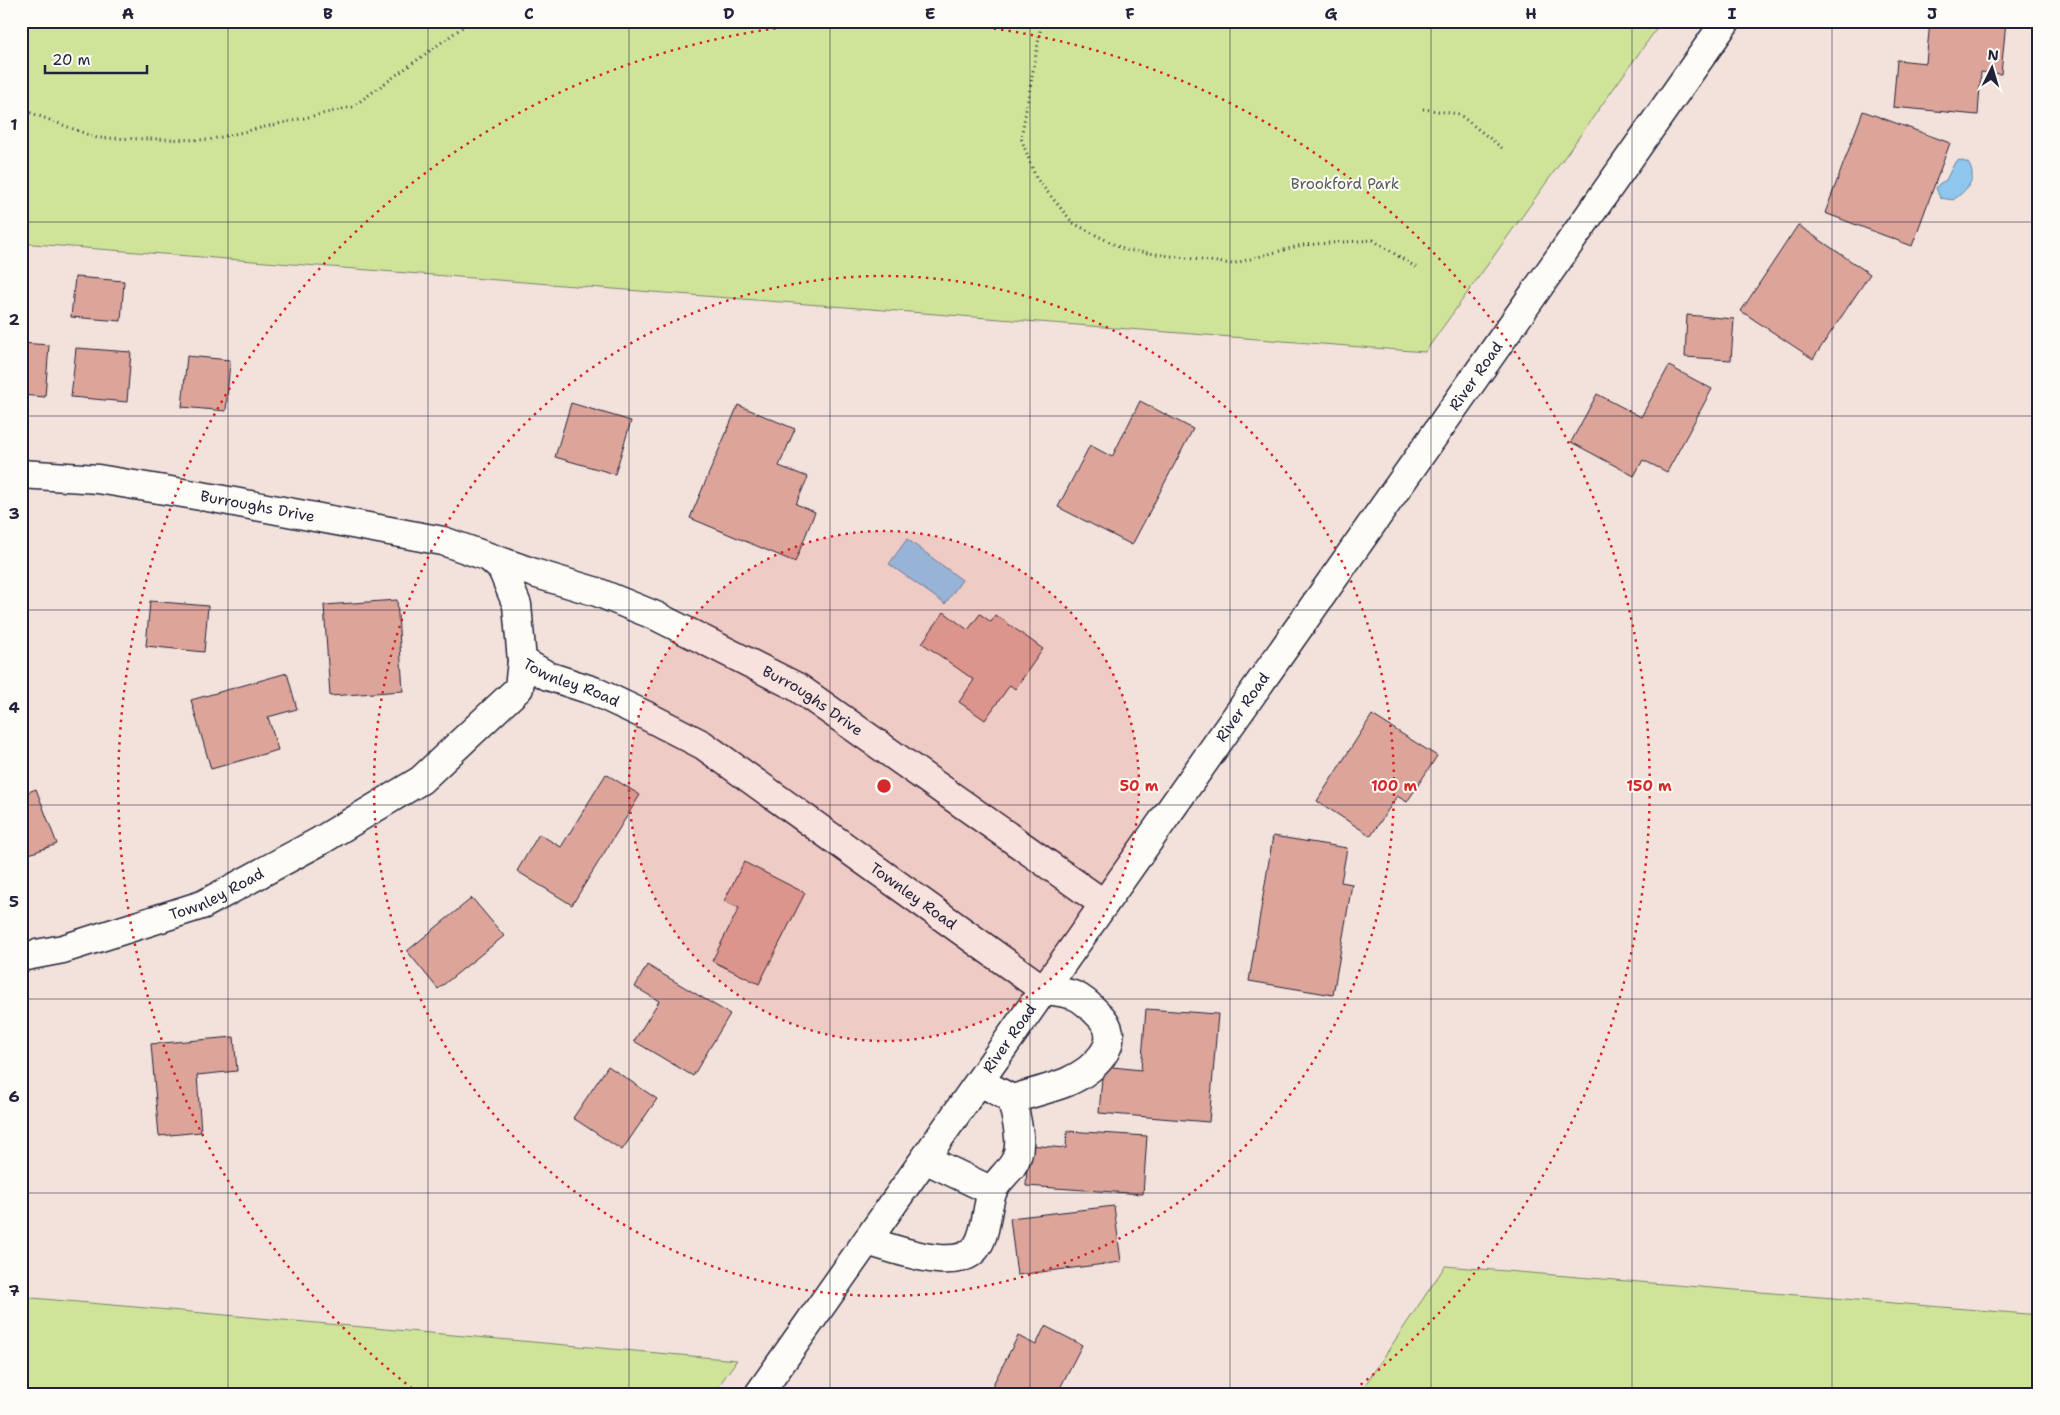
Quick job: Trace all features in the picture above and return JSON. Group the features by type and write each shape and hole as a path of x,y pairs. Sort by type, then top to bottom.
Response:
{"street":[{"name":"River Road","path":"759,1394 1726,21"},
{"name":"Burroughs Drive","path":"21,474 98,478 443,541 536,574 597,592 656,616 797,687 1104,904"},
{"path":"490,558 502,569 517,605 522,661"},
{"name":"Townley Road","path":"21,957 63,949 202,905 320,841 421,780 518,688 522,661 548,676 594,691 702,745 1044,990"},
{"path":"980,1082 1012,1099 1068,1081 1084,1072 1107,1049 1111,1038 1108,1024 1085,1001 1076,995 1044,990"},
{"path":"867,1241 925,1257 942,1259 964,1258 978,1245 992,1191 1014,1164 1019,1152 1019,1139 1012,1099"},
{"path":"925,1159 992,1191"}],"path":[{"path":"21,109 97,138 208,140 352,107 472,21"},
{"path":"1042,21 1021,138 1036,178 1073,223 1125,250 1232,264 1302,245 1373,240 1417,268"},
{"path":"1423,109 1459,114 1502,148"}],"green space":[{"name":"Brookford Park","path":"21,21 1662,21 1425,352 21,243"},
{"path":"1445,1266 2039,1315 2039,1365 2032,1394 1359,1394"},
{"path":"21,1297 737,1360 713,1394 21,1394"}],"water":[{"path":"1960,160 1968,163 1971,169 1972,179 1970,184 1953,200 1940,198 1936,188 1946,180 1955,162"},
{"path":"907,539 962,580 945,604 889,564"}],"building":[{"path":"1930,21 2006,21 2001,74 1981,72 1978,115 1893,107 1897,60 1926,63"},
{"path":"1863,111 1950,143 1912,246 1825,213"},
{"path":"1798,225 1870,274 1813,359 1741,311"},
{"path":"75,277 124,281 121,321 71,317"},
{"path":"1687,315 1734,319 1731,360 1685,357"},
{"path":"21,343 49,345 45,397 21,395"},
{"path":"76,348 131,352 127,402 71,397"},
{"path":"187,356 230,360 226,411 182,407"},
{"path":"1669,366 1712,389 1667,472 1643,460 1634,476 1571,442 1597,394 1641,417"},
{"path":"1140,401 1193,429 1132,545 1058,507 1090,445 1112,457"},
{"path":"571,403 631,421 615,474 555,457"},
{"path":"738,405 795,429 779,466 808,477 796,504 815,512 795,562 690,518"},
{"path":"397,600 403,691 330,696 324,605"},
{"path":"150,601 208,606 204,652 146,646"},
{"path":"944,612 968,630 980,614 991,622 996,615 1043,649 1015,689 1010,685 985,720 959,702 974,680 922,643"},
{"path":"287,673 297,709 268,717 278,750 211,769 191,700"},
{"path":"1372,715 1437,756 1407,802 1397,796 1371,836 1317,801"},
{"path":"606,774 640,795 572,905 517,871 539,834 561,847"},
{"path":"36,789 57,844 21,857 21,795"},
{"path":"1273,836 1347,848 1341,882 1352,884 1333,995 1249,981"},
{"path":"744,862 805,893 759,984 712,961 739,908 724,901"},
{"path":"472,898 504,936 438,989 407,951"},
{"path":"647,965 730,1014 693,1076 634,1041 659,1001 635,987"},
{"path":"1146,1009 1218,1014 1209,1122 1099,1113 1103,1066 1141,1070"},
{"path":"234,1037 237,1071 197,1075 201,1132 159,1136 151,1044"},
{"path":"608,1066 657,1099 622,1150 573,1118"},
{"path":"1067,1131 1147,1136 1143,1194 1026,1186 1028,1145 1066,1148"},
{"path":"1114,1206 1121,1262 1017,1275 1010,1218"},
{"path":"1045,1326 1082,1345 1057,1394 988,1394 1018,1336 1036,1345"}]}
